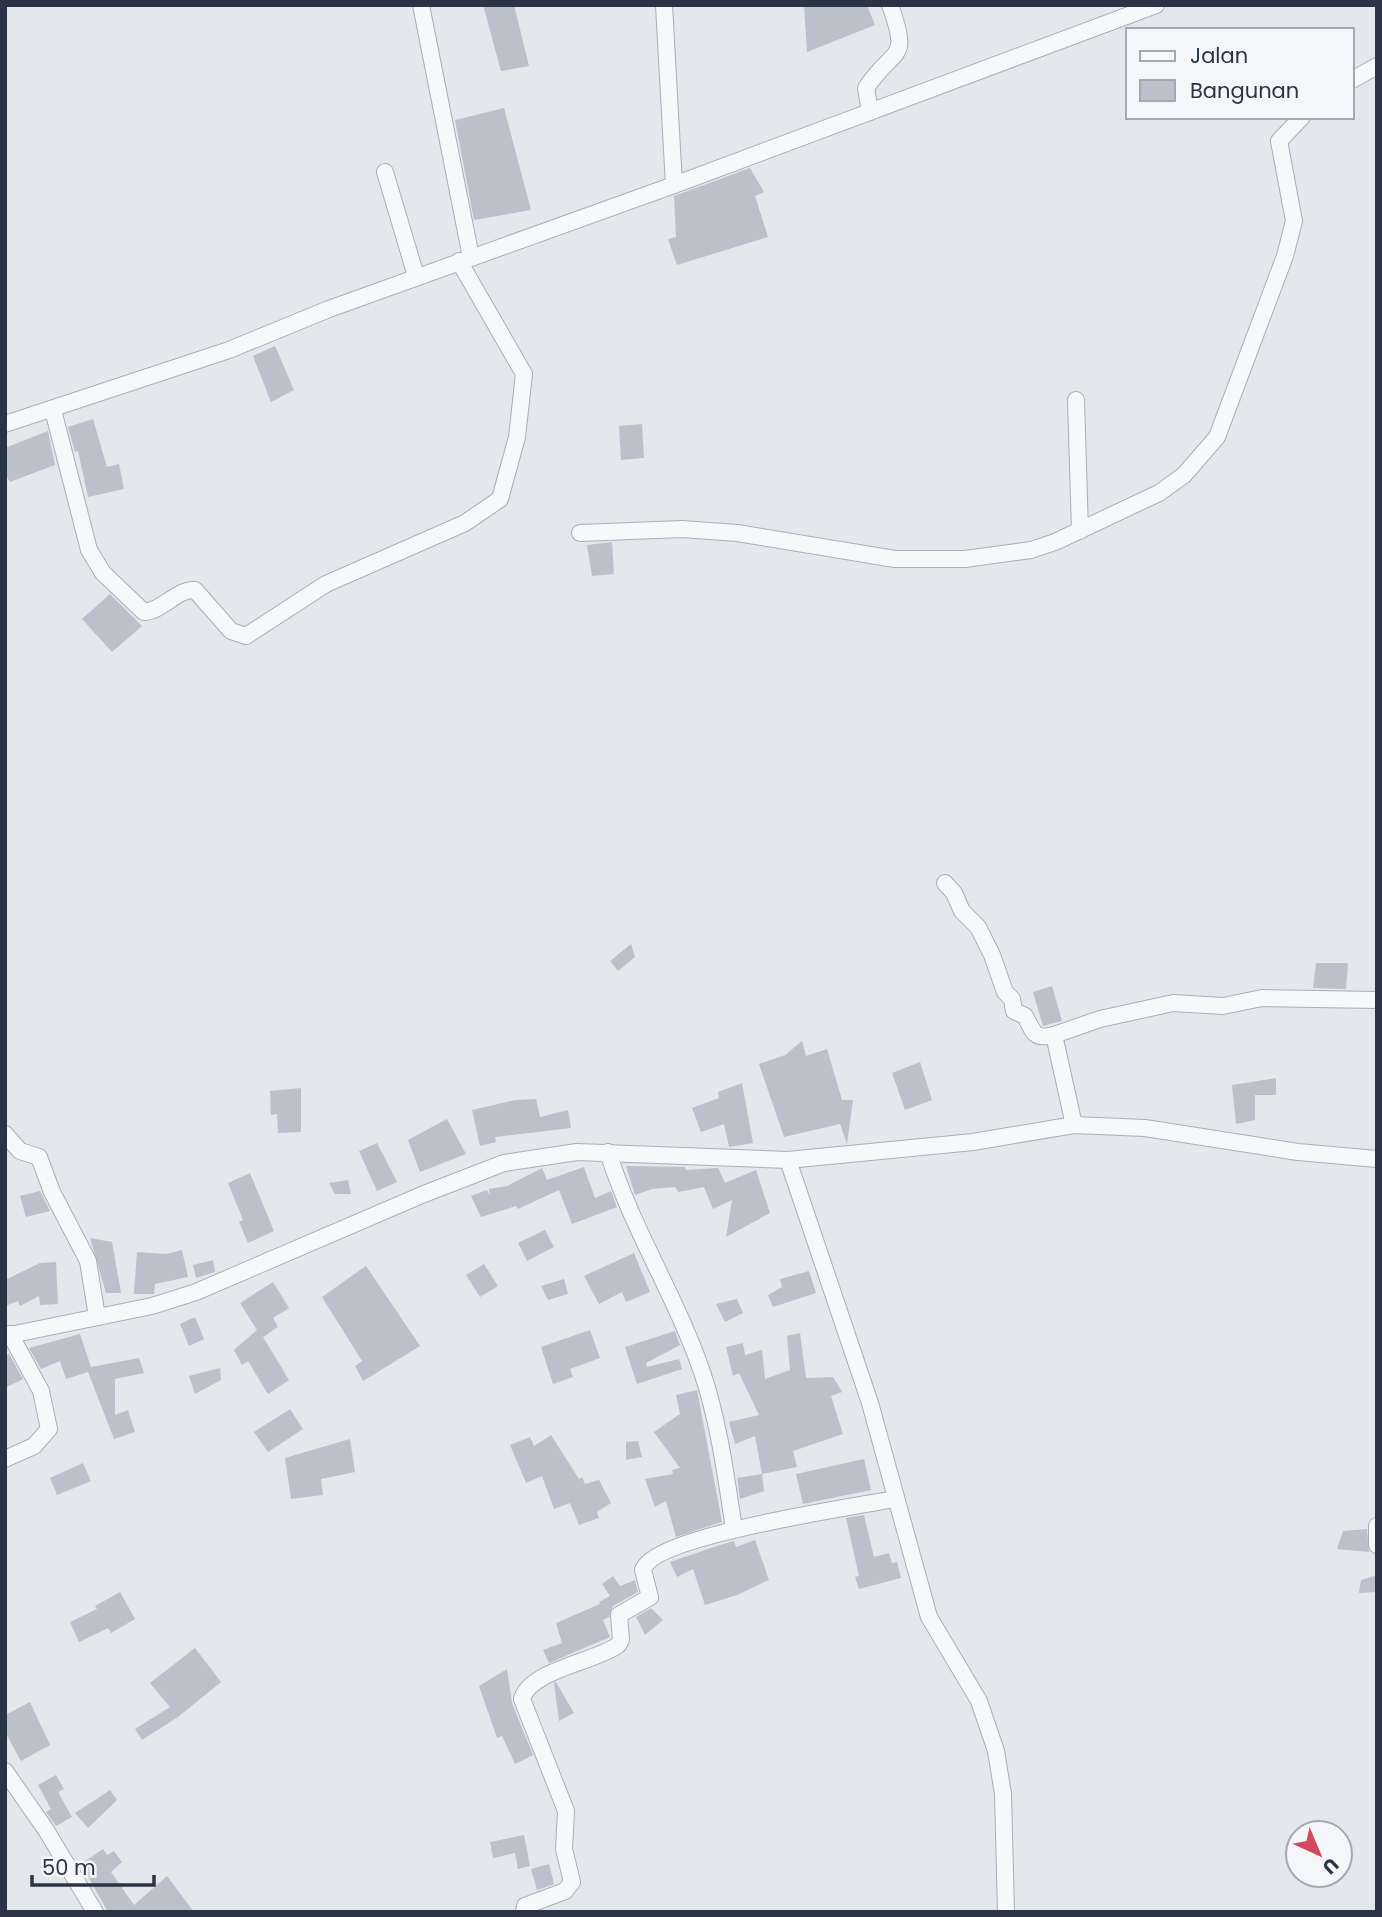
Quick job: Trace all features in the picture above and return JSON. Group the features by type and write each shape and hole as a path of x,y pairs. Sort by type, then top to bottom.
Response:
{"street":[{"path":"53,410 89,550 103,573 144,612 153,611 186,590 195,590 231,631 246,636 326,584 465,523 500,499 517,437 524,374 465,259 421,5"},
{"path":"664,5 674,185"},
{"path":"870,112 866,88 901,47 901,34 890,5"},
{"path":"5,424 229,350 416,276 674,185 1156,5"},
{"path":"1354,79 1377,66"},
{"path":"580,533 682,529 737,533 895,559 930,561 1031,550 1080,531 1159,493 1190,469 1217,437 1288,245 1294,221 1279,141 1300,119"},
{"path":"384,172 416,276"},
{"path":"1076,400 1080,531"},
{"path":"945,883 954,892 962,911 978,927 1005,992 1013,1002 1014,1011 1025,1016 1034,1036 1040,1038 1100,1019 1173,1003 1223,1006 1271,998 1377,1000"},
{"path":"1054,1035 1074,1125"},
{"path":"5,1459 34,1446 49,1429 41,1391 8,1335 152,1306 196,1292 424,1194 504,1163 578,1152 788,1160 972,1142 1074,1125 1145,1128 1298,1152 1377,1158"},
{"path":"5,1134 20,1151 39,1157 52,1192 88,1261 97,1317"},
{"path":"608,1152 643,1241 680,1315 703,1373 718,1435 734,1529"},
{"path":"788,1160 870,1403 929,1617 979,1701 996,1751 1003,1794 1006,1912"},
{"path":"524,1912 525,1906 570,1886 564,1849 566,1811 522,1699 525,1689 539,1679 618,1644 621,1640 619,1615 650,1597 643,1570 649,1560 734,1529 895,1499"},
{"path":"1377,1526 1377,1545"},
{"path":"5,1771 46,1830 95,1912"}],"building":[{"path":"483,5 514,5 529,66 501,71"},
{"path":"804,5 867,5 875,25 807,52"},
{"path":"504,108 531,210 474,220 455,120"},
{"path":"750,168 764,192 755,196 768,237 677,265 668,239 676,237 674,196"},
{"path":"275,346 294,390 271,402 253,356"},
{"path":"93,419 107,467 119,464 124,489 88,497 78,451 75,452 68,427"},
{"path":"642,424 644,458 621,460 619,426"},
{"path":"48,431 55,465 10,482 5,474 5,448"},
{"path":"612,542 614,574 592,576 587,545"},
{"path":"110,594 142,626 112,652 82,619"},
{"path":"631,944 635,957 618,971 610,961"},
{"path":"1316,963 1348,963 1346,989 1313,988"},
{"path":"1052,986 1062,1021 1043,1026 1033,992"},
{"path":"802,1041 806,1056 827,1049 842,1100 853,1100 847,1144 840,1124 784,1137 759,1064 785,1055"},
{"path":"920,1062 932,1100 905,1110 892,1073"},
{"path":"1276,1078 1276,1095 1255,1095 1255,1120 1236,1124 1232,1085"},
{"path":"742,1083 753,1143 729,1147 724,1124 701,1132 692,1108 719,1098 718,1092"},
{"path":"301,1088 301,1132 278,1133 277,1114 271,1115 270,1091"},
{"path":"536,1099 540,1117 568,1110 571,1128 495,1137 496,1142 480,1146 472,1110 516,1100"},
{"path":"447,1119 466,1154 420,1172 408,1140"},
{"path":"377,1143 397,1182 377,1191 359,1151"},
{"path":"626,1166 685,1167 686,1170 718,1168 725,1183 756,1170 770,1213 726,1237 732,1200 713,1209 704,1187 678,1192 675,1187 652,1189 635,1195"},
{"path":"584,1167 595,1198 611,1191 617,1207 572,1224 559,1190 518,1209 516,1206 481,1217 471,1196 487,1190 490,1196 489,1189 507,1186 542,1168 547,1180"},
{"path":"250,1173 274,1231 248,1243 239,1222 243,1220 228,1183"},
{"path":"348,1180 351,1194 335,1194 329,1183"},
{"path":"40,1191 50,1211 26,1217 20,1196"},
{"path":"545,1230 554,1247 527,1261 518,1243"},
{"path":"90,1238 112,1242 121,1293 106,1293"},
{"path":"182,1250 188,1277 155,1284 154,1294 134,1294 137,1252 166,1254"},
{"path":"634,1253 650,1292 626,1302 622,1292 599,1304 584,1276"},
{"path":"213,1260 215,1272 196,1278 193,1265"},
{"path":"56,1262 58,1304 40,1305 39,1296 20,1306 18,1301 5,1306 5,1280 40,1263"},
{"path":"484,1264 498,1286 480,1297 466,1275"},
{"path":"366,1266 420,1346 363,1381 355,1366 362,1361 322,1297"},
{"path":"809,1271 816,1293 773,1307 768,1295 782,1287 780,1279"},
{"path":"564,1279 568,1294 548,1300 541,1286"},
{"path":"273,1282 289,1308 273,1318 278,1327 263,1337 289,1380 268,1394 248,1361 242,1365 234,1350 257,1330 240,1303"},
{"path":"737,1299 743,1313 725,1322 716,1304"},
{"path":"195,1317 204,1339 189,1346 180,1324"},
{"path":"590,1330 600,1358 570,1369 573,1377 553,1384 541,1347"},
{"path":"675,1331 680,1345 646,1363 647,1367 679,1359 682,1369 637,1384 625,1347"},
{"path":"800,1333 806,1378 833,1377 842,1392 831,1396 843,1434 793,1451 797,1467 762,1474 755,1436 735,1444 729,1422 759,1415 739,1373 733,1376 726,1347 743,1343 745,1355 762,1350 765,1379 790,1370 787,1336"},
{"path":"80,1334 91,1367 139,1358 144,1373 115,1379 115,1415 128,1410 135,1432 114,1439 88,1372 66,1379 60,1361 41,1369 29,1348"},
{"path":"9,1354 23,1379 5,1388 5,1356"},
{"path":"220,1368 221,1380 195,1394 189,1376"},
{"path":"697,1390 722,1522 676,1537 666,1501 655,1507 645,1479 673,1474 672,1470 680,1468 654,1432 680,1414 676,1395"},
{"path":"290,1409 303,1429 268,1452 254,1432"},
{"path":"551,1435 579,1479 582,1477 585,1484 599,1480 611,1503 597,1512 599,1518 579,1525 570,1503 554,1509 542,1476 526,1483 510,1445 530,1437 534,1446"},
{"path":"350,1439 355,1472 321,1479 323,1495 291,1499 285,1458"},
{"path":"638,1441 642,1457 626,1460 626,1442"},
{"path":"864,1459 871,1490 803,1504 796,1474"},
{"path":"83,1463 91,1481 57,1495 50,1478"},
{"path":"762,1474 764,1491 740,1499 737,1478"},
{"path":"864,1515 874,1557 889,1553 892,1563 897,1562 901,1578 859,1589 855,1577 859,1576 846,1518"},
{"path":"1367,1529 1369,1552 1337,1549 1343,1531"},
{"path":"755,1540 769,1580 737,1595 705,1605 693,1569 677,1577 670,1562 734,1541 736,1547"},
{"path":"613,1576 620,1586 635,1580 638,1592 613,1606 609,1617 603,1620 610,1637 549,1663 543,1650 562,1643 556,1623 600,1604 599,1602 610,1596 602,1584"},
{"path":"1375,1576 1377,1592 1359,1593 1361,1580"},
{"path":"120,1592 135,1619 111,1633 108,1628 79,1642 70,1622 97,1609 95,1606"},
{"path":"651,1608 663,1620 645,1635 636,1617"},
{"path":"195,1648 221,1682 178,1717 142,1740 135,1729 170,1707 150,1683"},
{"path":"507,1669 512,1703 533,1755 515,1764 502,1736 497,1738 479,1686"},
{"path":"556,1682 574,1713 559,1721 554,1683"},
{"path":"30,1702 50,1745 21,1761 5,1732 5,1715"},
{"path":"56,1775 64,1789 58,1792 72,1817 56,1826 46,1812 51,1809 38,1785"},
{"path":"110,1790 117,1800 88,1828 75,1813"},
{"path":"524,1835 530,1866 518,1869 515,1853 493,1858 490,1842"},
{"path":"103,1849 107,1855 114,1851 122,1862 111,1872 134,1905 167,1876 194,1912 108,1912 81,1864"},
{"path":"549,1864 554,1884 537,1890 531,1869"}]}
